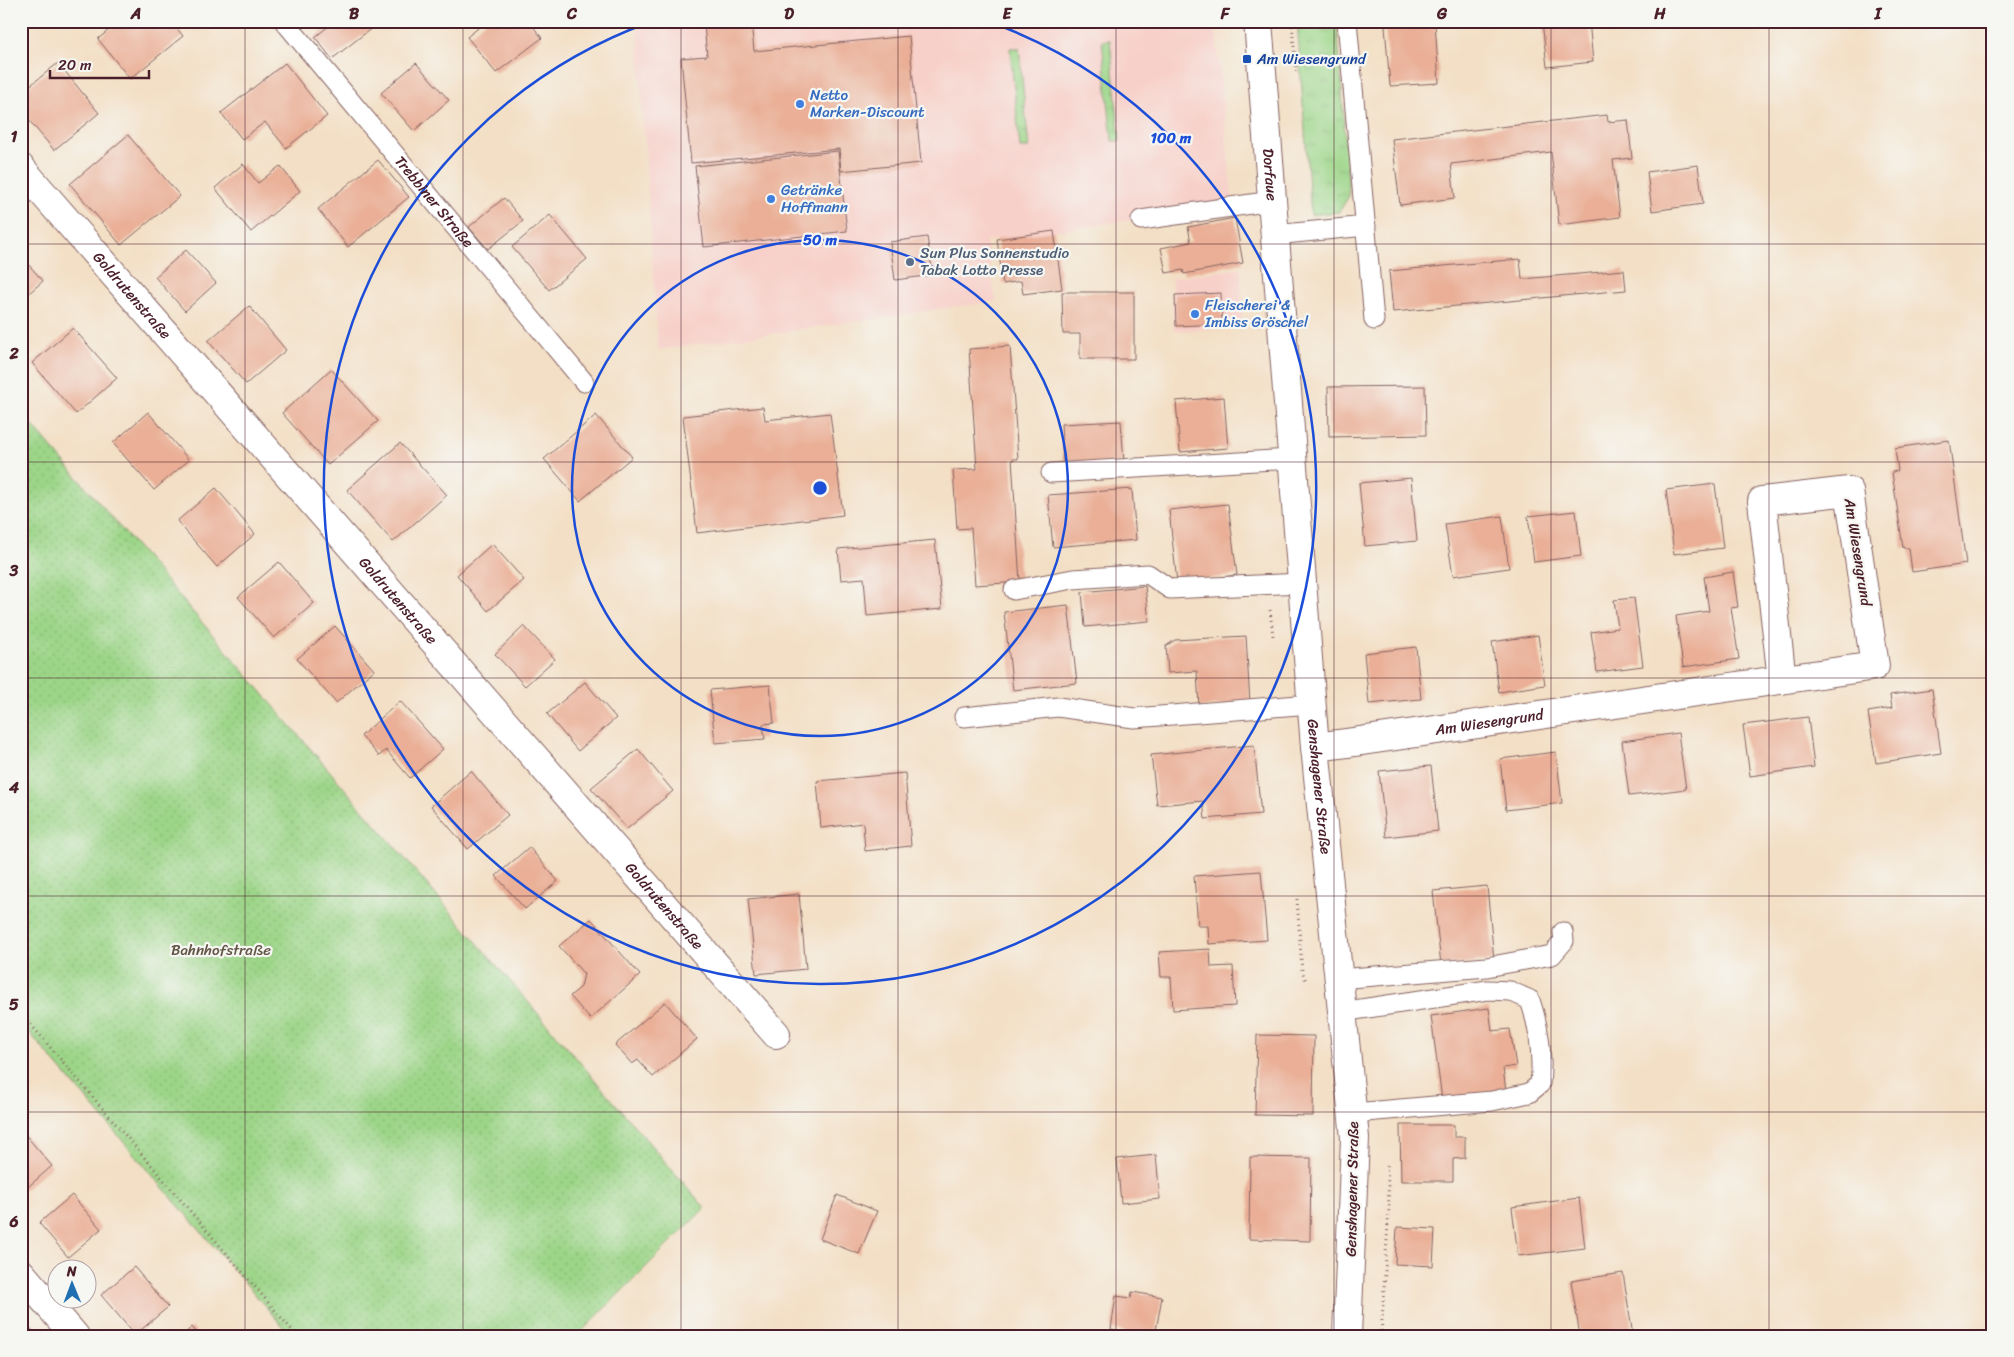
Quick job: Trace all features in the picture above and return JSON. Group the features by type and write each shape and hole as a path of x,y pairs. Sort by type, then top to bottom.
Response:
{"street":[{"name":"Dorfaue","path":"1258,21 1274,235"},
{"name":"Goldrutenstraße","path":"21,168 776,1034"},
{"name":"Genshagener Straße","path":"1274,235 1315,747 1341,1012 1354,1113 1355,1138 1347,1336"},
{"name":"Am Wiesengrund","path":"1315,747 1782,680 1875,666 1848,491 1762,501 1782,680"},
{"path":"21,1273 75,1336"}],"lane":[{"name":"Trebbiner Straße","path":"284,21 584,382"},
{"path":"1347,21 1374,320"},
{"path":"1141,220 1272,202"},
{"path":"1274,235 1366,226"},
{"path":"1051,473 1292,459"},
{"path":"1014,590 1073,580 1148,574 1170,589 1302,583"},
{"path":"964,717 1058,707 1134,718 1312,704"},
{"path":"1338,979 1487,967 1552,955 1564,941 1563,932"},
{"path":"1341,1012 1488,990 1510,991 1530,1000 1537,1021 1542,1068 1540,1084 1529,1093 1492,1100 1354,1113"}],"path":[{"path":"21,1013 298,1336"}],"shaded area":[{"path":"637,21 1211,21 1216,31 1233,205 986,241 996,301 658,350"},
{"path":"1241,268 1242,327 1174,331 1172,278"}],"green space":[{"path":"1297,21 1337,21 1349,196 1339,212 1311,215"},
{"path":"1110,40 1120,141 1112,141 1102,41"},
{"path":"1010,48 1019,48 1029,148 1020,148"},
{"name":"Bahnhofstraße","path":"21,412 705,1208 577,1336 291,1336 21,1023"}],"building":[{"path":"120,21 171,21 183,36 130,79 98,39"},
{"path":"335,21 375,21 377,24 332,59 315,37"},
{"path":"487,21 529,21 542,38 496,73 467,37"},
{"name":"Netto Marken-Discount","path":"751,21 754,51 909,36 921,163 841,171 839,149 691,163 681,58 707,56 704,25"},
{"path":"1542,21 1589,21 1593,62 1547,67"},
{"path":"1435,22 1439,83 1390,86 1385,26"},
{"path":"58,63 99,113 54,150 21,111 21,93"},
{"path":"285,63 327,116 286,148 265,122 242,139 221,113"},
{"path":"416,63 449,100 414,131 381,93"},
{"path":"1607,115 1608,122 1628,120 1632,158 1613,160 1620,217 1559,225 1551,152 1451,164 1455,198 1400,205 1392,139"},
{"path":"128,135 180,196 121,245 70,184"},
{"name":"Getränke Hoffmann","path":"838,151 847,231 704,247 695,166"},
{"path":"378,160 409,197 348,247 318,209"},
{"path":"243,164 258,183 280,166 300,191 251,232 215,188"},
{"path":"1698,165 1703,204 1652,211 1647,172"},
{"path":"504,198 523,221 488,249 469,227"},
{"path":"550,215 587,259 549,290 512,247"},
{"path":"1235,218 1243,263 1184,274 1183,270 1166,273 1161,248 1191,242 1188,227"},
{"path":"1054,231 1062,289 1023,294 1021,281 1003,284 997,239"},
{"path":"927,237 933,275 895,280 890,242"},
{"path":"186,250 216,283 185,311 155,277"},
{"path":"21,256 43,281 21,300"},
{"path":"1520,259 1522,279 1624,270 1626,290 1393,312 1389,271"},
{"path":"1062,292 1134,292 1134,359 1080,359 1080,334 1063,334"},
{"path":"1221,293 1222,324 1176,326 1175,295"},
{"path":"249,306 286,350 246,384 208,341"},
{"path":"73,328 117,378 76,414 32,363"},
{"path":"1010,346 1018,459 1012,459 1020,582 975,585 971,528 957,529 953,470 977,469 969,349"},
{"path":"331,369 378,421 328,465 282,413"},
{"path":"1425,386 1426,435 1329,437 1328,387"},
{"path":"1224,397 1228,448 1180,452 1176,401"},
{"path":"763,407 765,420 830,413 843,515 697,533 683,416"},
{"path":"148,412 189,460 154,490 113,443"},
{"path":"596,415 632,457 580,501 544,459"},
{"path":"1121,421 1124,462 1063,465 1061,424"},
{"path":"1949,440 1966,564 1912,572 1909,548 1903,548 1892,472 1898,471 1895,448"},
{"path":"400,443 447,495 393,542 347,490"},
{"path":"1411,478 1417,541 1365,546 1359,483"},
{"path":"1715,484 1723,548 1674,554 1666,490"},
{"path":"216,488 255,534 217,567 177,521"},
{"path":"1132,489 1136,540 1053,547 1048,495"},
{"path":"1228,504 1237,575 1177,583 1169,510"},
{"path":"1576,511 1581,556 1534,562 1528,516"},
{"path":"1502,516 1509,568 1453,576 1445,524"},
{"path":"935,540 942,609 867,616 864,578 841,580 838,549"},
{"path":"492,544 524,580 488,611 457,575"},
{"path":"279,562 314,603 274,638 238,597"},
{"path":"1733,572 1738,607 1731,608 1739,659 1683,667 1676,616 1709,611 1704,577"},
{"path":"1145,586 1149,621 1085,627 1082,592"},
{"path":"1634,598 1643,666 1597,672 1591,632 1618,628 1614,600"},
{"path":"1068,605 1077,683 1013,690 1004,612"},
{"path":"335,626 374,670 336,703 297,659"},
{"path":"524,626 555,659 525,686 495,654"},
{"path":"1538,635 1545,685 1499,692 1492,642"},
{"path":"1246,636 1250,704 1199,707 1197,671 1168,673 1166,646 1175,640"},
{"path":"1416,647 1421,699 1369,704 1364,653"},
{"path":"585,682 616,718 578,751 547,714"},
{"path":"770,685 774,723 763,724 765,739 715,743 710,690"},
{"path":"1932,689 1941,753 1876,763 1868,712 1892,708 1890,695"},
{"path":"400,701 443,749 410,778 386,750 379,756 361,736"},
{"path":"1808,717 1814,767 1750,776 1743,725"},
{"path":"1678,733 1686,789 1629,796 1622,741"},
{"path":"1254,745 1261,814 1205,819 1203,801 1157,805 1151,755"},
{"path":"638,749 673,791 627,829 591,788"},
{"path":"1556,752 1562,803 1506,810 1500,759"},
{"path":"1431,766 1438,831 1386,837 1379,771"},
{"path":"471,771 508,815 468,849 431,806"},
{"path":"905,773 911,846 865,851 863,823 821,828 817,781"},
{"path":"529,847 558,881 525,909 496,876"},
{"path":"1261,871 1267,940 1209,944 1208,926 1198,926 1194,876"},
{"path":"1487,886 1494,960 1441,965 1433,891"},
{"path":"799,894 806,969 756,974 748,899"},
{"path":"591,919 640,975 590,1019 570,996 581,987 584,974 559,946"},
{"path":"1210,949 1211,967 1233,966 1235,1006 1173,1010 1171,977 1161,977 1159,952"},
{"path":"665,1002 697,1039 653,1077 638,1060 632,1064 615,1045"},
{"path":"1489,1008 1492,1031 1510,1029 1516,1066 1503,1068 1506,1092 1442,1100 1431,1016"},
{"path":"1257,1035 1314,1036 1313,1116 1255,1115"},
{"path":"1400,1125 1454,1125 1454,1137 1465,1137 1465,1158 1453,1159 1453,1181 1401,1181"},
{"path":"23,1132 52,1166 21,1193 21,1133"},
{"path":"1156,1155 1160,1199 1121,1203 1117,1159"},
{"path":"1250,1157 1311,1158 1310,1241 1249,1239"},
{"path":"72,1195 101,1229 68,1257 39,1223"},
{"path":"837,1195 877,1211 859,1254 820,1239"},
{"path":"1579,1198 1585,1248 1518,1256 1512,1207"},
{"path":"1397,1227 1435,1229 1433,1266 1395,1264"},
{"path":"134,1267 168,1307 135,1335 101,1295"},
{"path":"1623,1273 1633,1336 1580,1336 1571,1281"},
{"path":"1132,1292 1162,1297 1155,1336 1124,1336 1125,1332 1111,1329 1116,1296 1131,1298"},
{"path":"21,1318 33,1331 27,1336 21,1336"},
{"path":"192,1327 199,1336 182,1336"}],"place":[{"name":"Am Wiesengrund","path":"1247,59"},
{"name":"Netto Marken-Discount","path":"800,104"},
{"name":"Getränke Hoffmann","path":"771,199"},
{"name":"Sun Plus Sonnenstudio Tabak Lotto Presse","path":"910,262"},
{"name":"Fleischerei & Imbiss Gröschel","path":"1195,314"}]}
